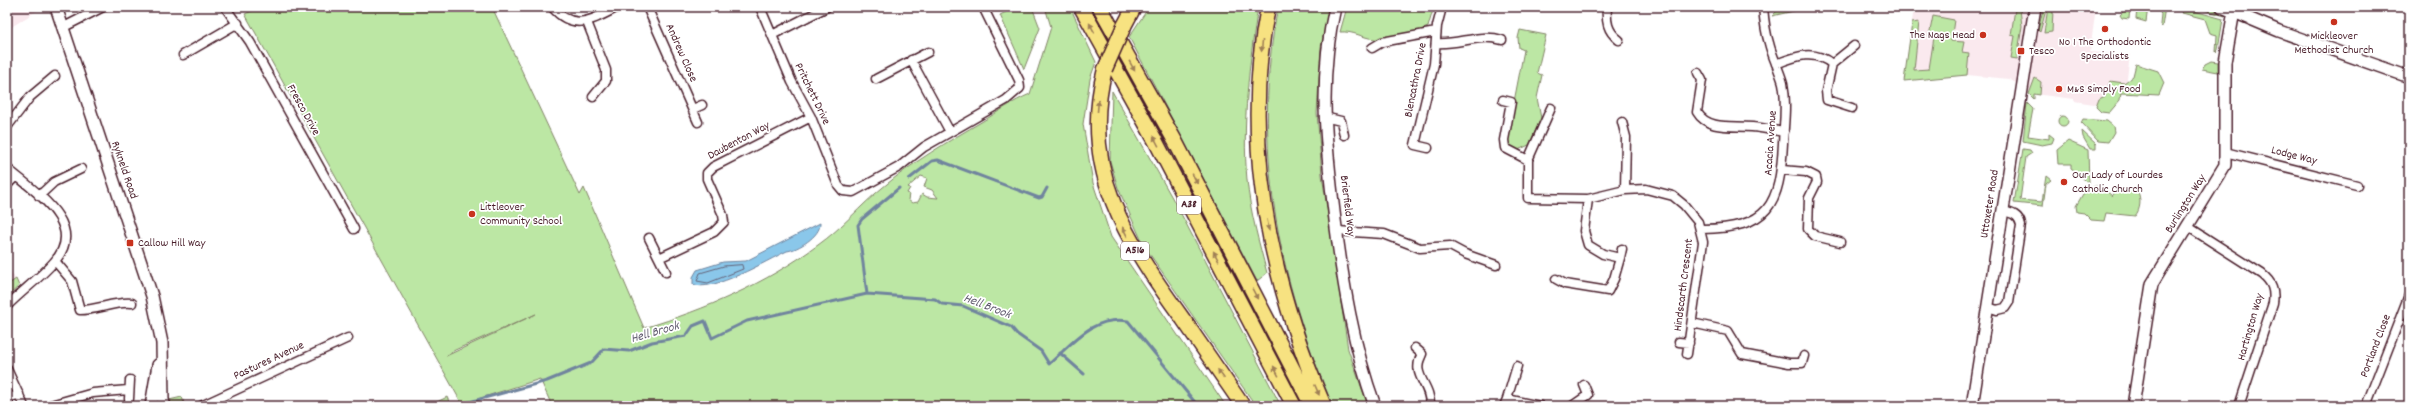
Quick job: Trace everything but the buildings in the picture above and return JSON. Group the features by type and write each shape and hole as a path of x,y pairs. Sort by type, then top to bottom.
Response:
{"highway":[{"name":"A38","path":"1081,7 1155,140 1294,406"},
{"name":"A38","path":"1100,7 1175,141 1312,406"},
{"name":"A516","path":"1134,7 1105,70 1099,100 1098,133 1101,166 1111,201 1138,255 1243,406"},
{"path":"1268,7 1259,85 1259,156 1262,187 1273,254 1289,313 1309,370 1324,406"}],"street":[{"name":"Rykneld Road","path":"56,7 138,249 159,322 162,343 163,400 165,406"},
{"path":"64,27 103,7"},
{"name":"Fresco Drive","path":"225,7 238,23 354,229"},
{"path":"552,7 564,18 576,22 587,22 618,7"},
{"name":"Andrew Close","path":"647,7 698,122"},
{"name":"Pritchett Drive","path":"760,7 792,82 811,117 833,174 843,191 853,192 864,187 899,167 924,147 950,132"},
{"path":"772,35 827,7"},
{"path":"911,60 950,132 1016,94 1020,88 1019,80 982,7"},
{"name":"Brierfield Way","path":"1335,7 1324,76 1324,117 1337,231 1351,324 1364,376 1375,406"},
{"name":"Blencathra Drive","path":"1428,148 1415,145 1434,64 1436,32 1442,7"},
{"path":"1607,7 1606,22 1613,35 1619,40"},
{"name":"Acacia Avenue","path":"1702,229 1730,229 1753,220 1766,209 1776,194 1782,170 1784,94 1769,44 1763,7"},
{"name":"Uttoxeter Road","path":"1972,406 2035,7"},
{"path":"2222,7 2279,31 2409,77"},
{"name":"Burlington Way","path":"2133,406 2152,284 2222,170 2226,152 2225,62 2234,12"},
{"path":"587,22 606,70 606,82 593,97"},
{"path":"183,55 238,23"},
{"path":"1372,48 1382,42 1436,32"},
{"path":"1436,43 1452,43 1493,37 1502,40"},
{"path":"1852,108 1827,100 1827,85 1832,64 1854,46"},
{"path":"876,79 928,52"},
{"path":"1776,64 1805,55 1816,56 1832,64"},
{"path":"1698,73 1702,80 1697,112 1703,119 1719,126 1752,127 1784,132"},
{"path":"7,127 30,97 55,76"},
{"path":"1503,100 1511,102 1504,140 1505,148 1528,160"},
{"path":"693,109 702,105"},
{"name":"Hindscarth Crescent","path":"1551,108 1528,160 1528,198 1588,199 1625,190 1646,189 1673,196 1692,213 1702,229 1703,242 1700,272 1687,354"},
{"name":"Daubenton Way","path":"659,258 714,232 724,222 723,215 707,178 707,173 713,167 811,117"},
{"path":"1324,117 1341,121 1344,135"},
{"path":"1622,122 1626,137 1625,190"},
{"name":"Lodge Way","path":"2226,152 2357,185"},
{"path":"7,168 56,212 64,226 66,242 55,261 7,306"},
{"path":"39,196 54,182 81,169"},
{"path":"1782,170 1806,172 1816,177 1817,182 1809,198 1808,229 1814,236 1840,242"},
{"path":"7,185 16,176"},
{"path":"1588,199 1584,231 1588,245 1602,254 1620,258"},
{"path":"1988,307 1997,310 2005,308 2009,302 2021,225 2020,219 2016,215 2003,211"},
{"name":"Hartington Way","path":"2187,226 2262,274 2273,288 2273,303 2239,406"},
{"path":"1337,231 1350,230 1384,234 1420,248 1450,246 1465,254 1496,265"},
{"path":"649,238 666,272"},
{"path":"1556,279 1565,284 1608,291 1622,249"},
{"path":"55,261 72,281 80,310 123,302 132,303"},
{"name":"Portland Close","path":"2366,406 2409,294"},
{"path":"1692,323 1728,331 1738,350 1747,355 1802,363 1804,356"},
{"name":"Pastures Avenue","path":"201,406 348,338"},
{"name":"Hindscarth Crescent","path":"1679,342 1689,343"},
{"name":"Rykneld Road","path":"151,406 162,343"},
{"path":"1415,348 1422,354 1417,364 1417,371 1428,390 1430,406"},
{"path":"1517,366 1506,402 1540,406"},
{"path":"7,369 24,406"},
{"path":"47,406 93,393 129,395 130,380"},
{"path":"1572,406 1588,395 1584,385"},
{"path":"7,399 19,394"}],"shaded area":[{"path":"7,7 43,7 13,26 7,33"},
{"path":"1914,7 2096,7 2090,52 2130,55 2126,86 2107,106 2074,101 2074,99 2034,94 2009,79 1967,75 1904,81"},
{"path":"7,264 19,286 7,297"}],"green space":[{"path":"260,7 492,7 580,195 584,188 644,328 713,304 777,272 827,238 874,195 918,161 1012,103 1030,94 1051,27 1045,7 1070,7 1096,62 1090,79 1083,124 1093,183 1111,237 1226,406 552,406 540,379 462,404 245,14","holes":["921,176 927,178 924,187 932,190 938,198 927,197 922,194 918,202 912,203 908,200 909,194 907,193 910,188 908,187","536,314 446,356 455,350"]},
{"path":"1016,7 1032,7 1040,28 1024,69 1000,15"},
{"path":"1149,7 1258,7 1249,72 1245,137 1248,192 1267,273 1257,281 1129,37"},
{"path":"1278,7 1329,7 1321,47 1317,113 1322,175 1348,349 1368,406 1333,406 1314,359 1297,310 1284,261 1275,211 1269,160 1267,109 1270,58"},
{"path":"1347,7 1429,7 1433,10 1428,27 1401,37 1381,40 1349,32 1340,32"},
{"path":"1781,7 1811,7 1772,16"},
{"path":"2055,7 2053,10 2052,32 2044,33 2048,8"},
{"path":"2128,7 2130,7 2129,19 2122,18 2120,15"},
{"path":"2137,7 2148,7 2146,22 2136,19"},
{"path":"2155,7 2165,7 2162,27 2160,25 2161,14"},
{"path":"2180,7 2223,19 2218,50 2216,52 2217,35 2210,33 2205,19 2182,13 2179,10"},
{"path":"2194,7 2219,11 2225,16"},
{"path":"2015,9 2020,9 2022,26 2017,59 2011,58 2015,36 2011,35"},
{"path":"2043,10 2046,10 2040,32 2038,30"},
{"path":"1933,16 1954,20 1951,41 1964,42 1962,52 1969,53 1967,75 1904,81 1912,23 1919,22 1914,70 1929,69 1934,37 1929,36"},
{"path":"1520,30 1546,35 1537,73 1542,75 1537,98 1541,118 1529,145 1518,150 1509,145 1507,138 1524,50 1519,48 1518,38"},
{"path":"2211,61 2218,62 2218,72 2202,69 2205,64"},
{"path":"2136,64 2158,71 2164,83 2159,95 2121,93 2120,100 2109,113 2101,112 2096,107 2099,99 2105,96 2110,81 2124,83 2133,76"},
{"path":"2035,78 2041,82 2040,95 2034,94 2034,99 2029,94"},
{"path":"1112,91 1179,210 1281,406 1256,406 1144,246 1118,188 1110,161"},
{"path":"2027,103 2033,109 2028,136 2049,139 2049,134 2054,138 2052,143 2042,145 2023,141"},
{"path":"2061,116 2065,116 2067,117 2067,125 2061,126 2058,123 2058,119"},
{"path":"2083,119 2107,121 2113,126 2114,132 2108,142 2098,141 2081,123"},
{"path":"2082,131 2096,144 2096,149 2090,149 2083,137"},
{"path":"2068,141 2088,150 2089,183 2071,169 2071,164 2058,164 2057,150"},
{"path":"2023,149 2030,150 2032,153 2026,157 2020,200 2042,202 2046,176 2051,180 2046,184 2043,206 2014,203"},
{"path":"2095,186 2102,187 2112,196 2114,191 2124,189 2138,192 2140,204 2135,216 2106,213 2104,221 2091,220 2084,213 2077,212 2076,206 2083,194"},
{"path":"16,279 19,286 7,297 7,285"},
{"path":"182,397 185,406 174,406 169,400"},
{"path":"447,397 451,406 429,406"}],"water":[{"path":"820,223 817,233 808,242 797,248 787,251 740,275 726,280 701,286 693,284 693,277 697,270 723,262 746,261"}],"waterway":[{"path":"909,179 932,161 938,160 1039,198 1042,197 1047,188"},
{"name":"Hell Brook","path":"899,188 862,219 858,225 867,294 935,299 942,304 963,306 1011,327 1017,334 1041,351 1049,364 1084,332 1094,326 1104,322 1116,320 1128,321 1198,406"},
{"name":"Hell Brook","path":"462,404 547,381 591,363 604,349 629,351 652,342 686,336 693,326 705,321 712,338 747,321 867,294"},
{"path":"1060,353 1084,374"}],"place":[{"name":"Mickleover Methodist Church","path":"2334,22"},
{"name":"No 1 The Orthodontic Specialists","path":"2105,29"},
{"name":"The Nags Head","path":"1983,35"},
{"name":"Tesco","path":"2021,51"},
{"name":"M&S Simply Food","path":"2059,89"},
{"name":"Our Lady of Lourdes Catholic Church","path":"2064,182"},
{"name":"Littleover Community School","path":"472,214"},
{"name":"Callow Hill Way","path":"130,243"}]}
